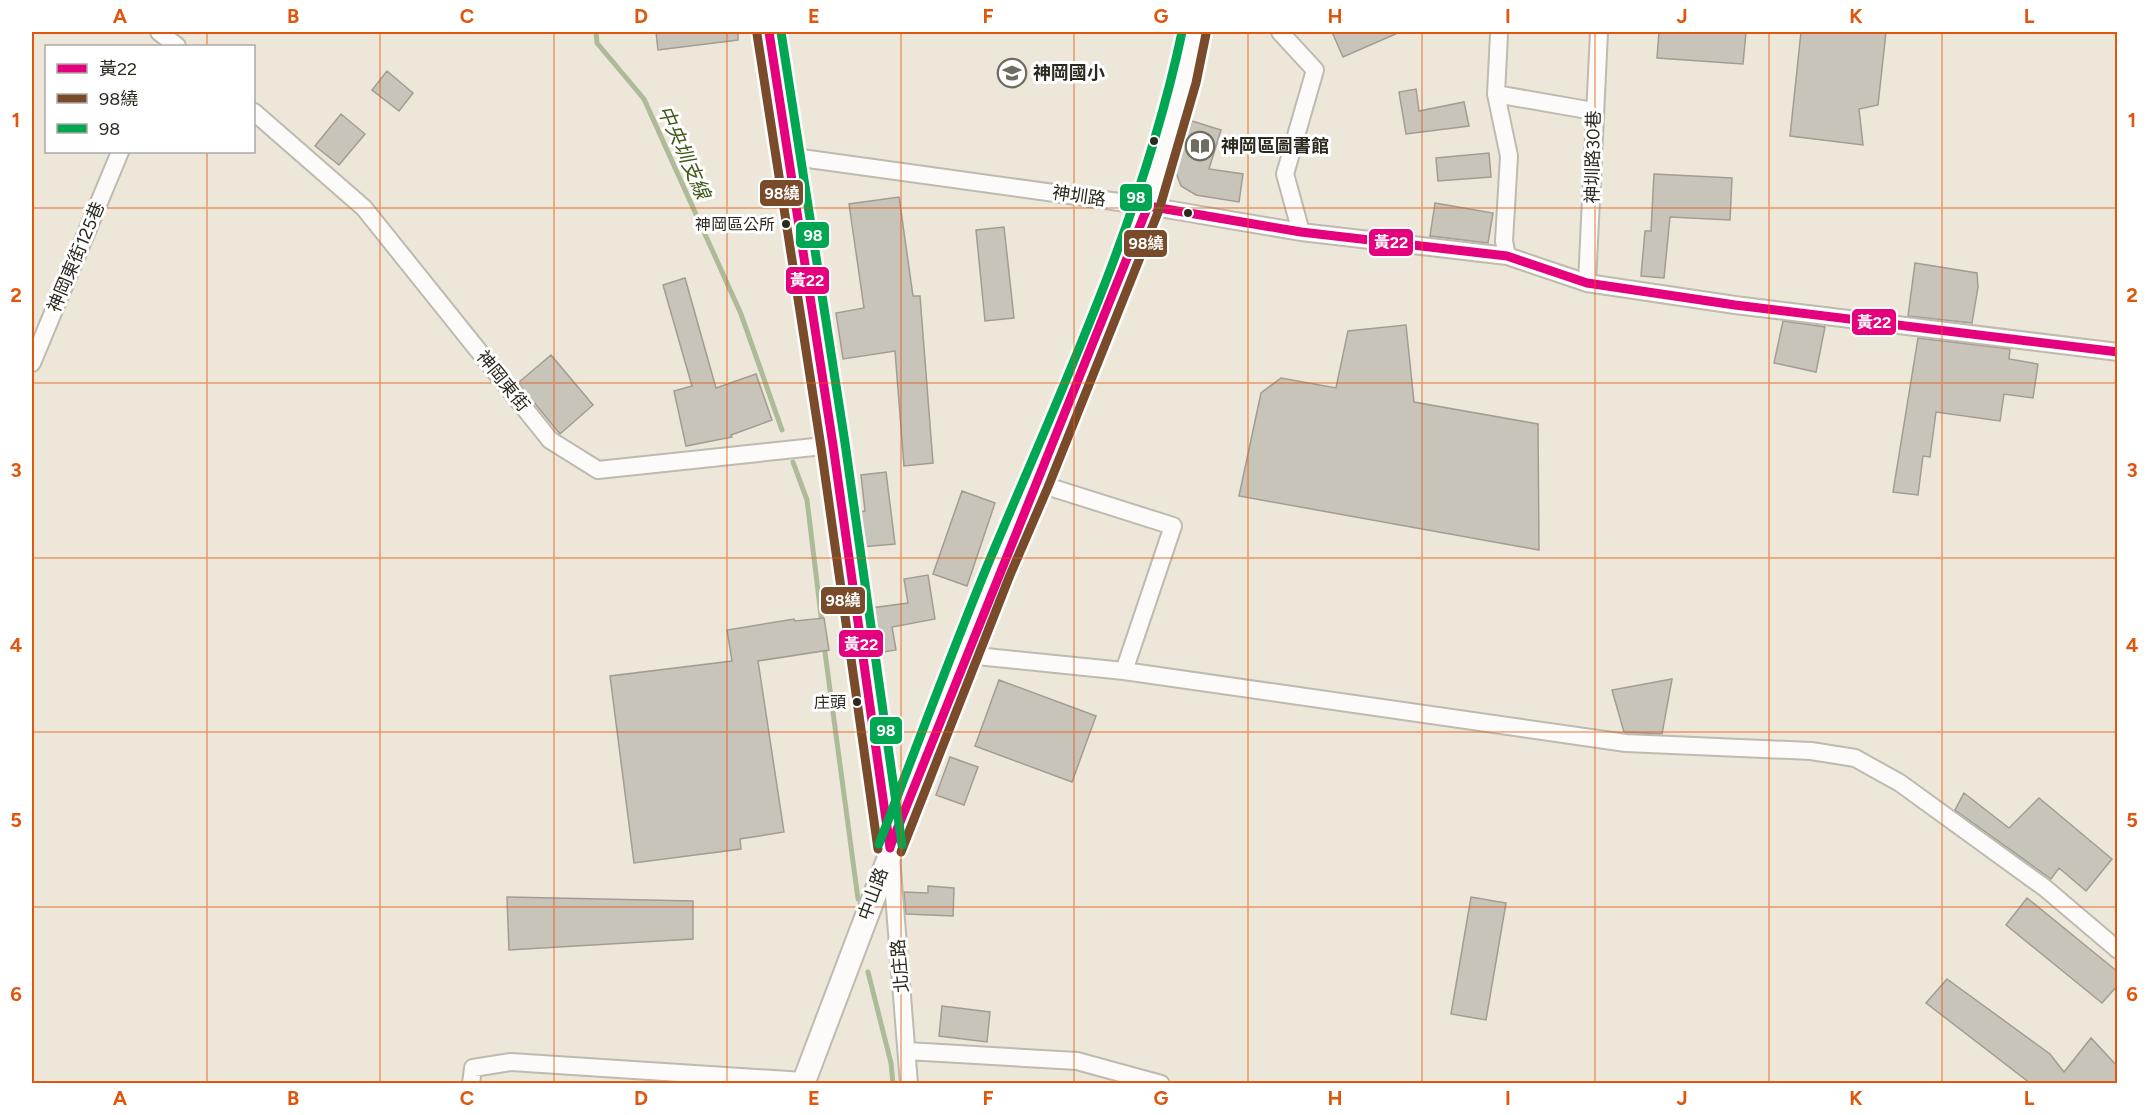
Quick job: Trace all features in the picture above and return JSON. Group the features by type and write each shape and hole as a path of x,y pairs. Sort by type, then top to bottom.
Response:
{"street":[{"path":"769,32 833,445 890,849"},
{"name":"中山路","path":"804,1082 890,849 999,570 1037,483 1148,206 1184,80 1194,32"},
{"path":"1280,32 1315,70 1285,174 1301,232"},
{"name":"神圳路30巷","path":"1587,283 1594,174 1593,111 1599,32"},
{"path":"1499,34 1496,94 1509,156 1504,242 1507,256"},
{"path":"1496,94 1593,111"},
{"name":"神岡東街","path":"255,113 364,208 550,440 598,470 833,445"},
{"name":"神岡東街125巷","path":"32,363 120,153"},
{"name":"神圳路","path":"787,156 1148,206 1301,232 1507,256 1587,283 1735,305 2118,351"},
{"path":"1037,483 1173,526 1124,671"},
{"path":"967,655 1124,671 1626,743 1811,751 1855,758 1900,783 2044,888 2118,950"},
{"name":"北庄路","path":"890,849 909,1083"},
{"path":"907,1051 1077,1060 1161,1083"},
{"path":"471,1083 473,1068 512,1062 804,1082"}],"building":[{"path":"656,32 738,32 738,40 658,50"},
{"path":"1332,32 1400,32 1343,57"},
{"path":"1659,32 1746,32 1743,64 1657,58"},
{"path":"1801,32 1886,32 1878,105 1859,109 1863,145 1790,136"},
{"path":"387,71 413,93 399,111 372,90"},
{"path":"1416,89 1419,111 1464,102 1469,126 1406,134 1399,92"},
{"path":"341,114 365,134 339,165 315,146"},
{"name":"神岡區圖書館","path":"1192,121 1221,130 1209,169 1243,174 1239,202 1196,195 1181,186 1175,170"},
{"path":"1489,153 1491,177 1438,181 1436,158"},
{"path":"1654,174 1732,178 1730,220 1670,217 1664,278 1641,276 1645,231 1651,231"},
{"path":"899,197 913,296 920,296 933,463 904,466 895,351 843,359 836,313 864,308 849,204"},
{"path":"1435,203 1493,213 1488,243 1430,236"},
{"path":"1004,227 1014,318 985,321 976,230"},
{"path":"1915,263 1977,273 1978,287 1972,323 1908,316"},
{"path":"685,278 716,388 756,374 772,420 731,435 732,437 686,446 674,391 692,386 663,285"},
{"path":"1783,321 1825,327 1816,372 1774,363"},
{"path":"1406,325 1414,402 1538,424 1539,550 1239,496 1261,393 1281,378 1336,388 1348,331"},
{"path":"1918,338 2010,349 2009,359 2038,364 2033,398 2004,394 2000,421 1936,412 1930,457 1923,456 1918,495 1893,492"},
{"path":"551,355 593,405 560,434 518,383"},
{"path":"886,472 895,544 861,547 857,512 865,511 861,475"},
{"path":"962,491 995,503 967,586 933,574"},
{"path":"928,575 935,619 892,627 896,650 877,653 871,608 908,603 904,579"},
{"path":"824,618 829,650 758,661 784,832 740,839 741,849 634,863 610,676 732,661 727,630 794,619 795,621"},
{"path":"1672,679 1662,734 1624,732 1612,690"},
{"path":"999,680 1096,716 1072,782 975,746"},
{"path":"950,757 978,767 964,805 936,795"},
{"path":"1964,793 2009,828 2039,798 2112,859 2086,891 2059,868 2051,879 1955,810"},
{"path":"928,886 954,888 953,916 906,914 904,892 928,893"},
{"path":"507,897 693,901 693,939 509,950"},
{"path":"1471,897 1506,903 1486,1020 1451,1014"},
{"path":"2027,898 2118,972 2118,985 2102,1003 2006,925"},
{"path":"1947,979 2050,1054 2064,1072 2091,1038 2118,1067 2118,1083 2030,1083 1926,1003"},
{"path":"942,1006 990,1012 987,1042 939,1036"}],"waterway":[{"name":"中央圳支線","path":"596,32 597,43 644,99 741,314 782,430"},
{"name":"中央圳支線","path":"793,462 807,500 822,624"},
{"name":"中央圳支線","path":"824,645 858,899"},
{"name":"中央圳支線","path":"868,972 891,1063 893,1084"}],"transit line":[{"name":"黃22","path":"769,32 833,445 890,848"},
{"name":"98","path":"781,32 845,443 902,845"},
{"name":"98","path":"879,844 988,564 1071,368 1123,236 1146,169 1182,32"},
{"name":"98繞","path":"757,34 821,447 878,849"},
{"name":"98繞","path":"901,852 1010,575 1048,487 1159,210 1196,83 1206,34"},
{"name":"黃22","path":"1148,206 1301,232 1507,256 1587,283 1735,305 2118,352"},
{"name":"黃22","path":"890,847 1148,206"}],"place":[{"name":"神岡國小","path":"1012,73"},
{"name":"神岡區圖書館","path":"1200,146"},
{"name":"神岡區公所","path":"786,224"},
{"name":"庄頭","path":"857,702"}]}
